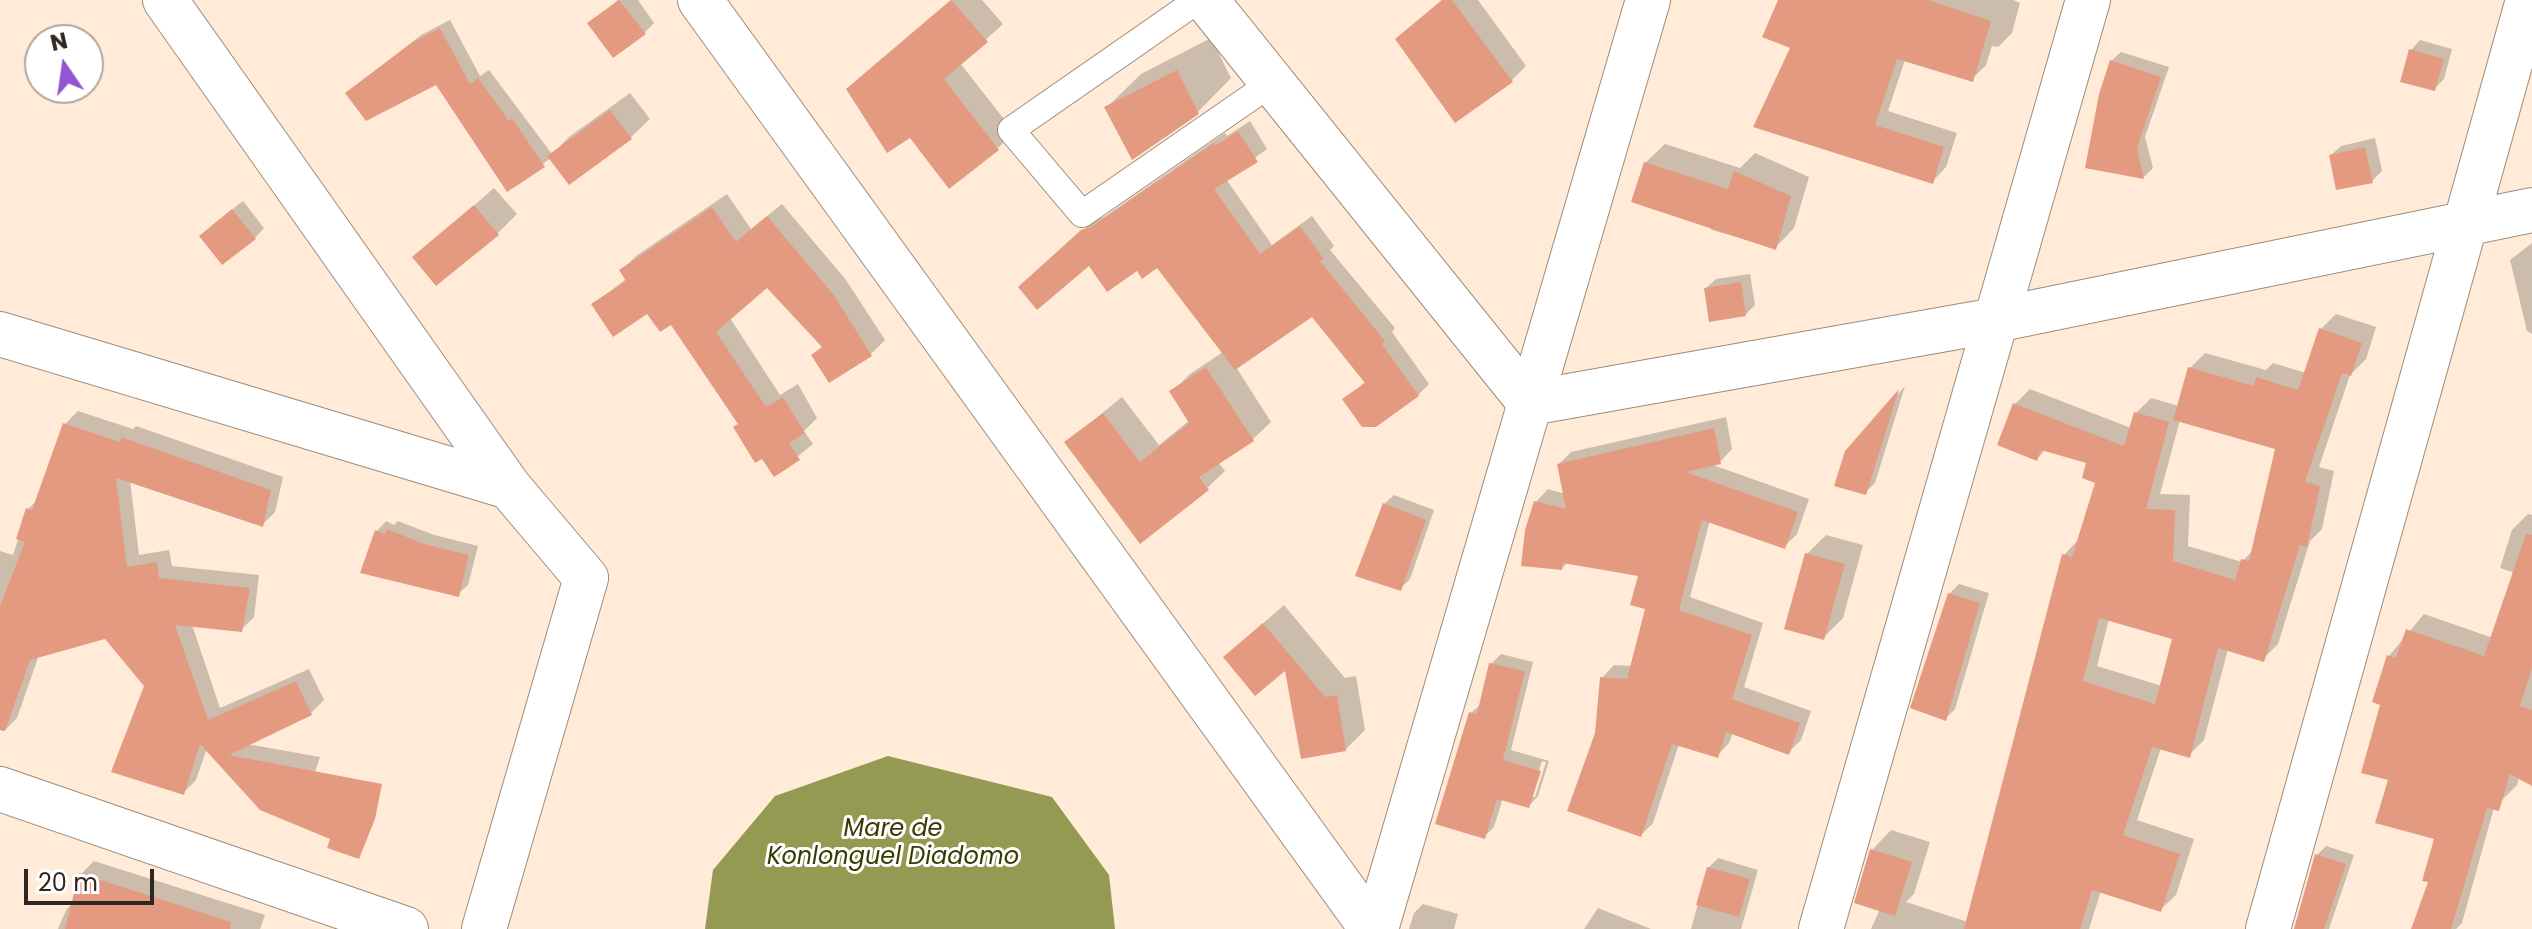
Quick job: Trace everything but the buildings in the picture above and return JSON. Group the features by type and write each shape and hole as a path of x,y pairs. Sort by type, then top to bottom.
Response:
{"street":[{"path":"165,0 509,487 586,578 484,929"},
{"path":"700,0 1374,929"},
{"path":"1206,0 1530,403"},
{"path":"1374,929 1648,0"},
{"path":"1821,929 2088,0"},
{"path":"2268,929 2462,226 2528,0"},
{"path":"1530,403 1996,320 2532,210"},
{"path":"0,334 509,487"},
{"path":"0,789 406,929"}],"lane":[{"path":"1198,0 1011,130 1082,214 1273,82"}],"water":[{"name":"Mare de Konlonguel Diadomo","path":"888,756 1052,797 1109,875 1115,929 705,929 713,870 775,796"}]}
